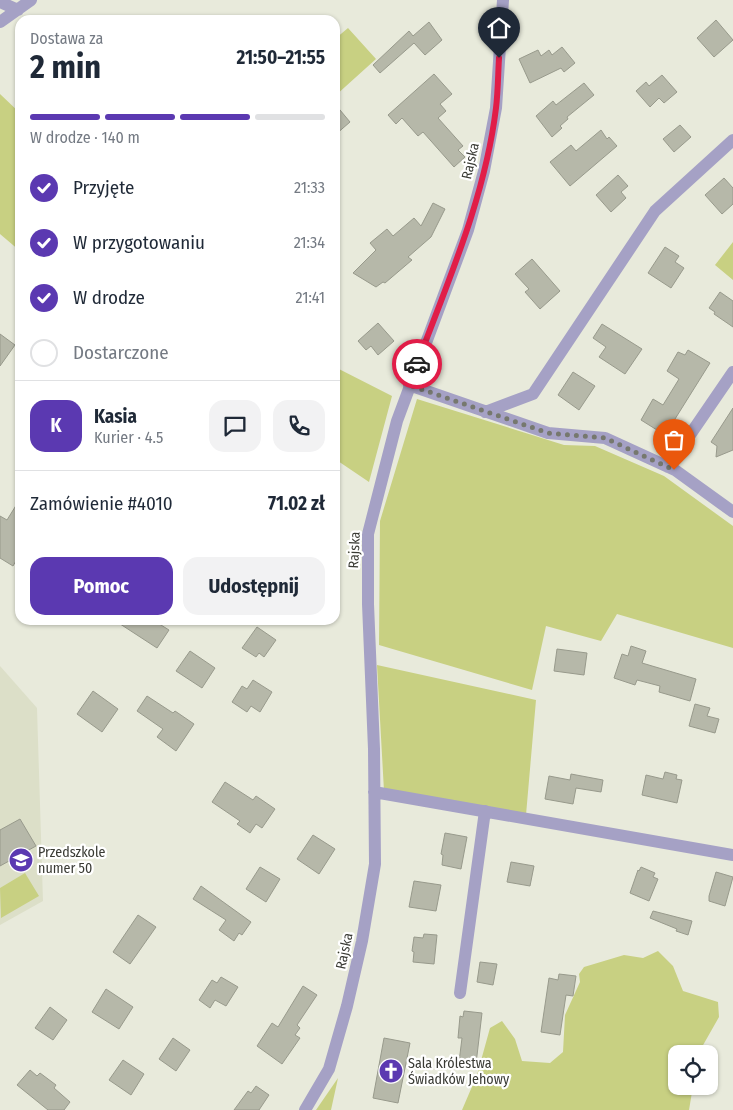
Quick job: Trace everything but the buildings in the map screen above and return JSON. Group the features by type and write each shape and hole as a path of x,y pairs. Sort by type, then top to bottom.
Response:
{"street":[{"path":"0,22 31,0"},
{"name":"Rajska","path":"305,1110 329,1069 347,1006 362,942 375,864 368,534 384,467 409,385 461,248 484,171 496,108 503,0"},
{"path":"0,2 18,10"},
{"path":"485,412 533,394 656,211 733,140"},
{"path":"668,467 733,372"},
{"path":"409,385 548,433 605,438 674,470 733,512"},
{"path":"374,792 733,855"},
{"path":"460,993 485,811"}],"shaded area":[{"path":"0,666 37,708 43,901 0,925"}],"green space":[{"path":"348,28 376,59 340,91 340,35"},
{"path":"0,94 15,108 15,247 0,234"},
{"path":"733,242 733,280 715,265"},
{"path":"340,370 392,396 369,482 340,462"},
{"path":"417,399 564,445 595,446 664,476 733,526 733,648 617,614 601,641 546,626 532,690 379,645 380,521"},
{"path":"377,665 536,700 526,815 384,791"},
{"path":"25,873 39,896 1,918 0,888"},
{"path":"658,951 673,966 683,991 718,1002 719,1017 703,1045 668,1045 668,1095 692,1095 689,1110 462,1110 477,1075 490,1028 502,1021 515,1039 522,1061 550,1063 563,1052 565,1015 580,982 579,974 584,967 624,955 643,958"},
{"path":"338,1078 331,1110 316,1110"}],"way so far":[{"path":"417,364 409,385 548,433 605,438 674,470"}],"place":[{"name":"Przedszkole numer 50","path":"21,860"},
{"name":"Sala Królestwa Świadków Jehowy","path":"391,1071"}],"route":[{"path":"417,364 468,230 484,171 496,108 499,58"}]}
